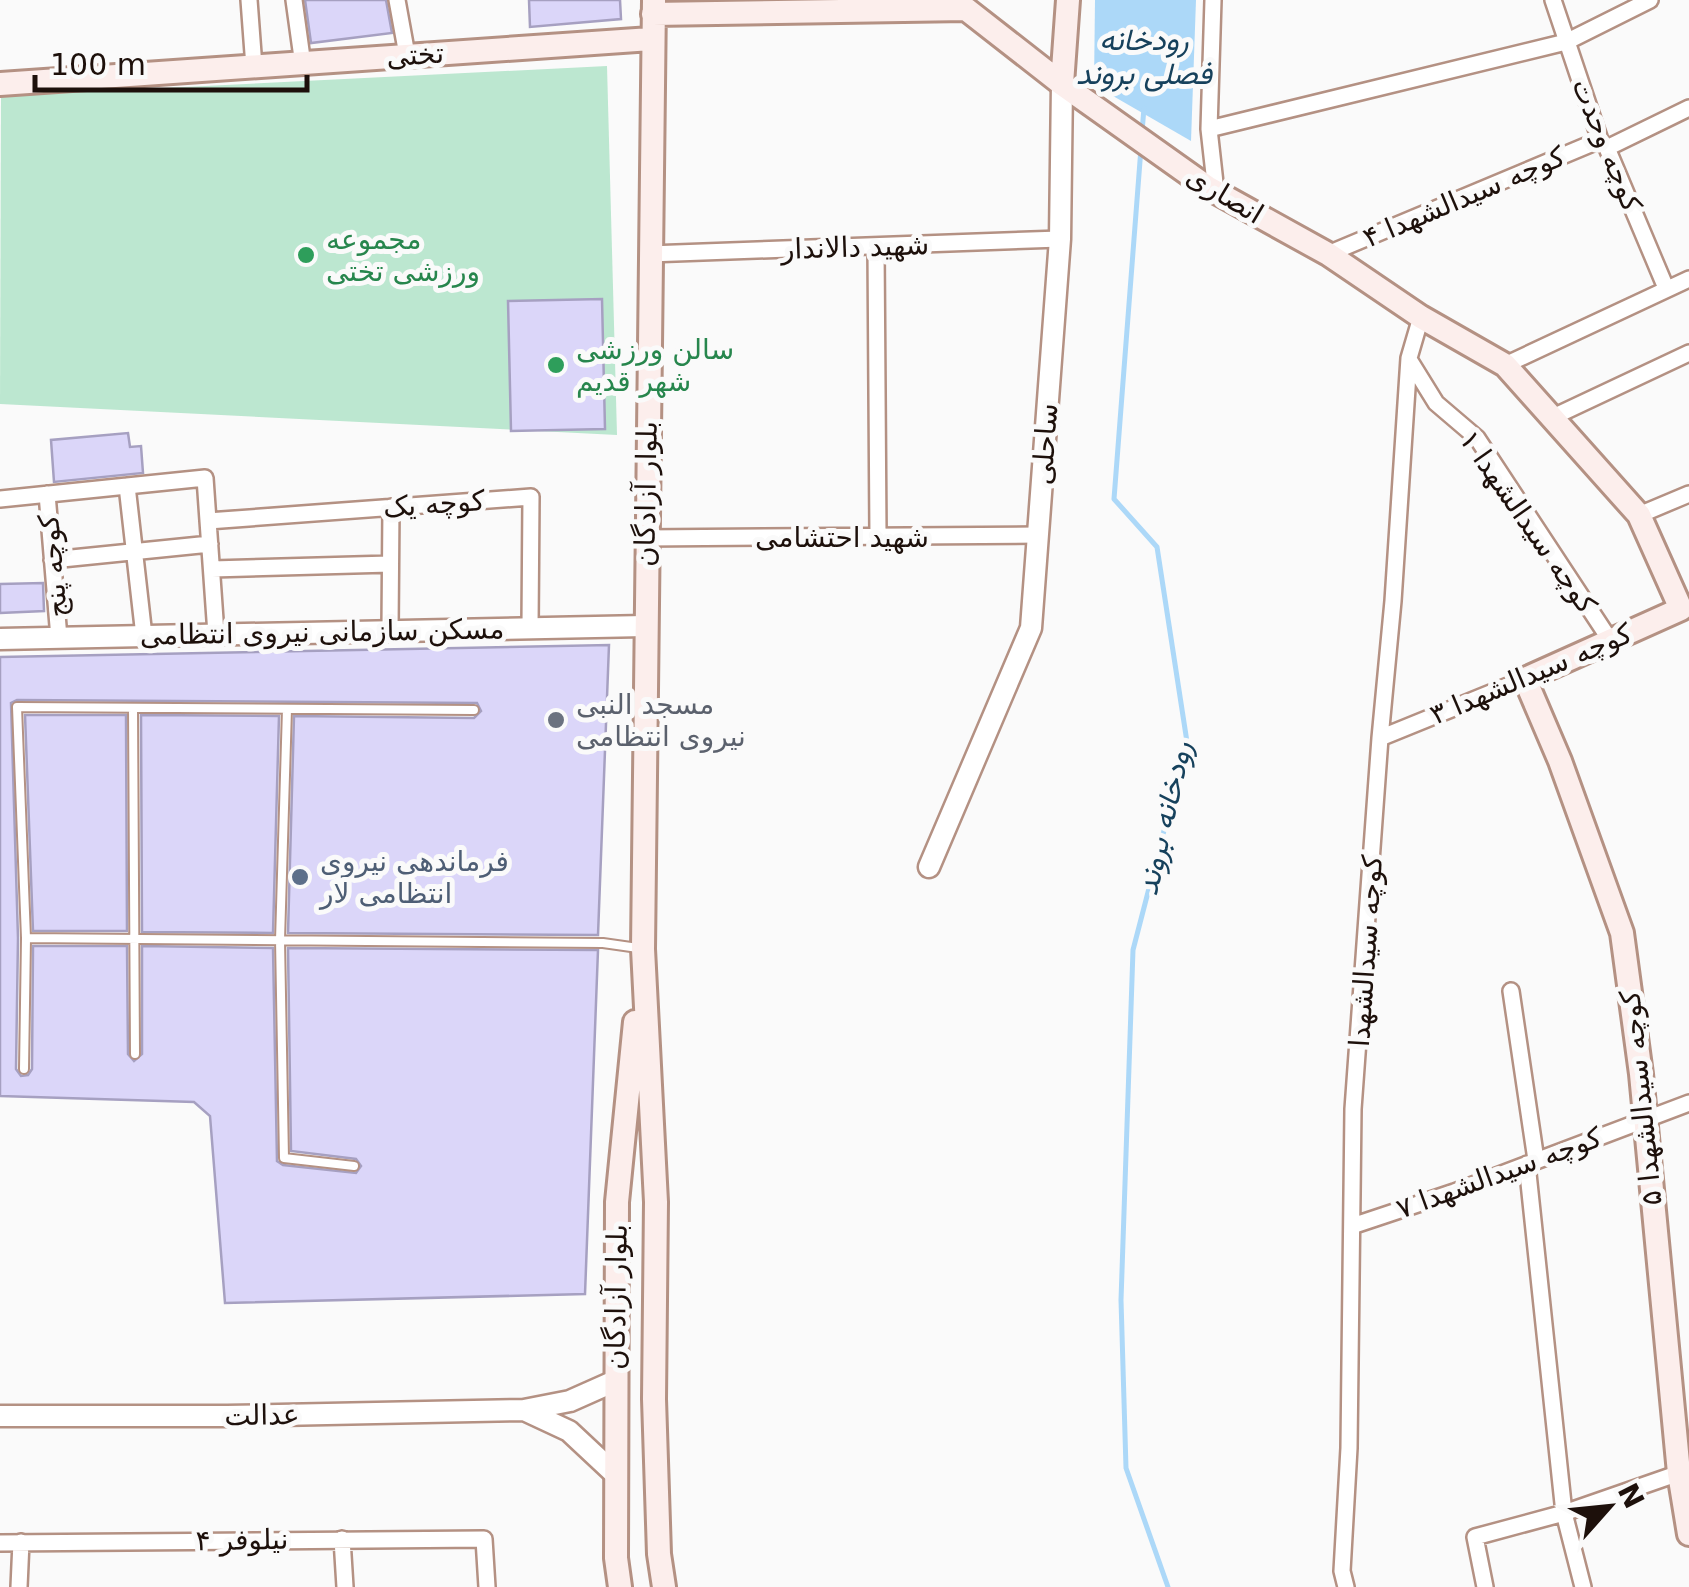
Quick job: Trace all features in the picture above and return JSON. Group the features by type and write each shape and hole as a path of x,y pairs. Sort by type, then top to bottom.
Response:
{"main road":[{"name":"ساحلی","path":"1062,84 1068,0"},
{"name":"انصاری","path":"653,7 966,9 1062,84 1212,189 1328,254 1421,316 1505,365 1640,515 1685,619"},
{"name":"بلوار آزادگان","path":"653,7 643,949 656,1202 654,1399 659,1554 664,1587"},
{"name":"تختی","path":"0,84 652,39"},
{"name":"کوچه سیدالشهدا ۳","path":"1525,679 1610,640 1685,619"},
{"name":"کوچه سیدالشهدا ۵","path":"1525,679 1560,761 1622,933 1646,1120 1689,1534"},
{"name":"بلوار آزادگان","path":"620,1587 616,1558 617,1202 643,949"}],"street":[{"path":"249,0 254,66"},
{"path":"294,0 303,65"},
{"path":"396,0 408,55"},
{"path":"1212,189 1209,129 1213,0"},
{"name":"کوچه وحدت","path":"1553,0 1604,144 1666,288"},
{"path":"1209,129 1566,42 1650,0"},
{"name":"ساحلی","path":"929,867 1031,628 1060,239 1062,84"},
{"name":"کوچه سیدالشهدا ۴","path":"1328,254 1689,108"},
{"name":"شهید دالاندار","path":"649,254 1060,239"},
{"path":"876,246 878,536"},
{"path":"1505,365 1689,278"},
{"name":"کوچه سیدالشهدا","path":"1346,1587 1342,1571 1349,1448 1353,1109 1409,358 1421,316"},
{"path":"1554,416 1689,353"},
{"name":"کوچه سیدالشهدا ۱","path":"1409,358 1436,404 1477,438 1610,640"},
{"path":"0,499 205,478 216,634"},
{"path":"127,486 144,636"},
{"name":"کوچه پنج","path":"47,494 59,638"},
{"path":"1640,515 1689,494"},
{"name":"کوچه یک","path":"208,521 531,497 530,627"},
{"path":"390,507 390,630"},
{"name":"شهید احتشامی","path":"645,538 1038,535"},
{"path":"52,560 210,544"},
{"path":"212,568 390,564"},
{"name":"مسکن سازمانی نیروی انتظامی","path":"0,639 645,626"},
{"name":"کوچه سیدالشهدا ۳","path":"1380,738 1525,679"},
{"path":"1511,991 1564,1513 1583,1587"},
{"name":"کوچه سیدالشهدا ۷","path":"1352,1226 1689,1103"},
{"name":"عدالت","path":"0,1416 524,1410 570,1401 615,1381"},
{"path":"524,1410 568,1431 616,1474"},
{"path":"1485,1587 1476,1536 1564,1513 1684,1471"},
{"path":"342,1539 345,1587"},
{"name":"نیلوفر ۴","path":"0,1543 484,1539 486,1587"},
{"path":"19,1587 22,1542"}],"lane":[{"path":"24,1069 26,938 17,708 474,710"},
{"path":"133,708 136,1054"},
{"path":"287,709 280,940 284,1158 354,1166"},
{"path":"26,938 603,943 643,949"}],"green space":[{"name":"مجموعه ورزشی تختی","path":"607,66 617,435 0,404 1,96"}],"water":[{"name":"رودخانه فصلی بروند","path":"1095,0 1196,0 1191,141 1094,85"}],"building":[{"path":"305,0 386,0 392,33 311,43"},
{"path":"529,0 620,0 621,19 530,27"},
{"name":"سالن ورزشی شهر قدیم","path":"602,299 605,429 511,431 508,301"},
{"path":"128,433 130,447 141,446 143,473 54,482 51,440"},
{"path":"43,583 44,611 0,613 0,584"},
{"name":"فرماندهی نیروی انتظامی لار","path":"609,645 598,935 288,933 294,716 474,718 481,711 477,703 11,703 18,938 16,1069 21,1076 32,1069 33,946 127,946 128,1054 134,1061 142,1054 142,946 273,948 277,1161 283,1165 356,1173 361,1166 356,1159 291,1151 288,948 598,950 585,1294 225,1303 210,1116 194,1102 0,1096 0,657"},
{"path":"25,715 126,715 127,931 33,931"},
{"path":"141,715 279,716 273,933 142,932"}],"waterway":[{"name":"رودخانه بروند","path":"1142,132 1144,108"},
{"name":"رودخانه بروند","path":"1141,148 1114,499 1157,547 1187,742 1133,950 1121,1300 1126,1468 1168,1587"}],"place":[{"name":"مجموعه ورزشی تختی","path":"306,255"},
{"name":"سالن ورزشی شهر قدیم","path":"556,365"},
{"name":"مسجد النبی نیروی انتظامی","path":"556,720"},
{"name":"فرماندهی نیروی انتظامی لار","path":"300,877"}]}
